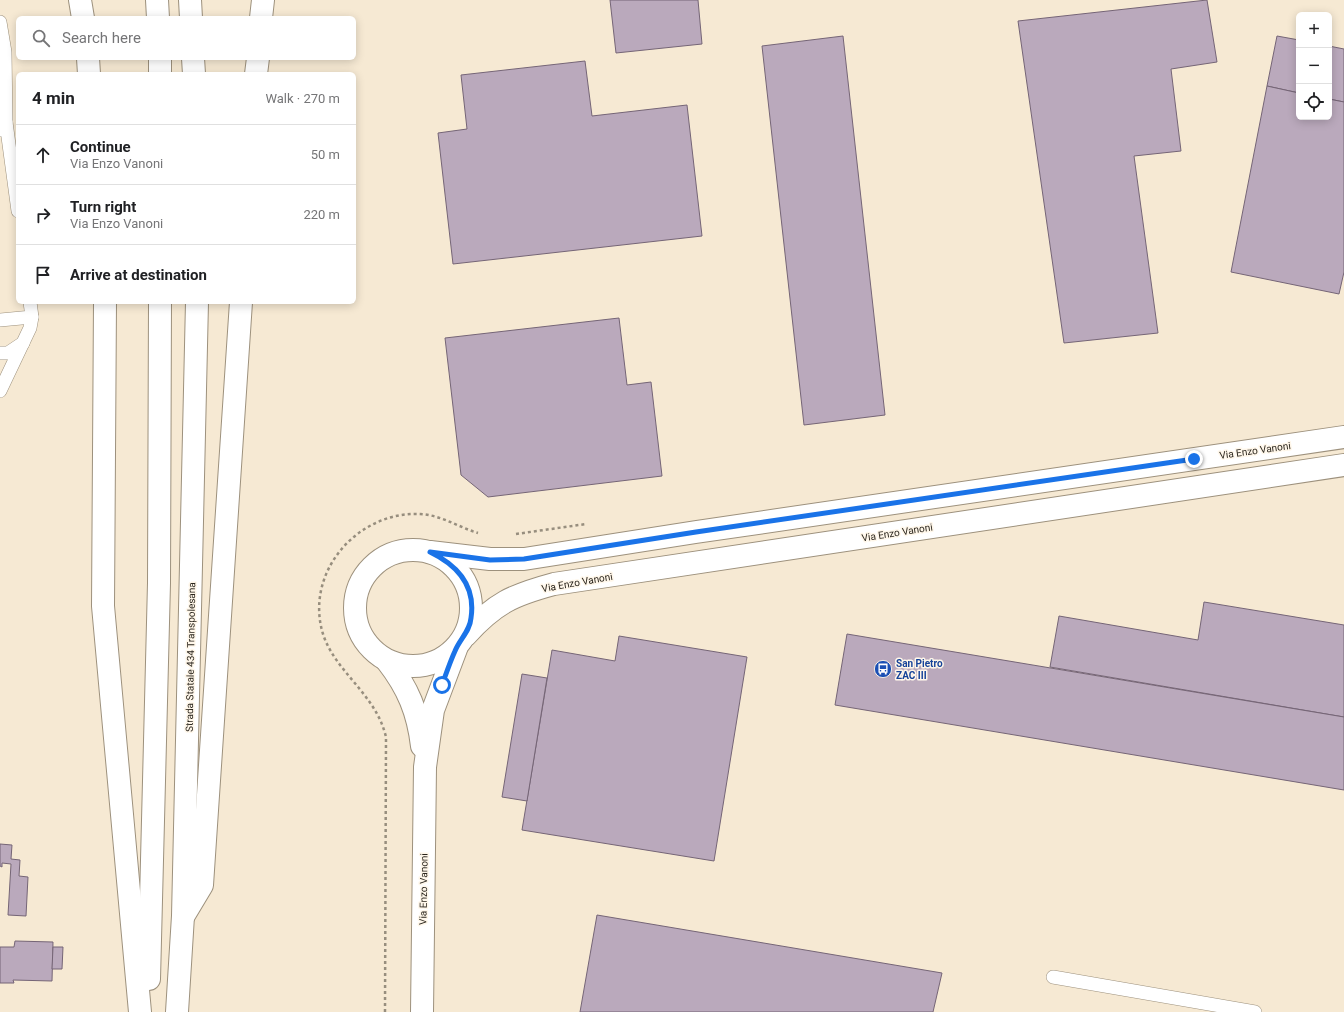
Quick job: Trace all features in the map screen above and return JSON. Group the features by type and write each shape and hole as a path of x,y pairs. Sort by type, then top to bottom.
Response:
{"main road":[{"path":"80,0 84,16"},
{"path":"157,0 158,16"},
{"path":"190,0 191,16"},
{"path":"261,16 263,0"},
{"path":"88,60 89,72"},
{"path":"160,60 160,72"},
{"path":"193,60 194,72"},
{"path":"256,72 258,60"},
{"path":"104,304 103,606 140,1012"},
{"path":"148,1012 159,583 160,304"},
{"name":"Strada Statale 434 Transpolesana","path":"177,1012 184,916 197,304"},
{"path":"184,916 202,885 241,304"},
{"name":"Via Enzo Vanoni","path":"1344,436 524,559 490,560 412,550 393,553 376,563 363,578 356,596 355,615 360,634 372,650 387,661 406,667 426,666 442,660 461,642 484,616 504,602 528,591 554,584 1344,465"},
{"name":"Via Enzo Vanoni","path":"422,1012 425,767 433,710 471,619 472,607 468,585 458,570 445,559 430,552"},
{"name":"Via Enzo Vanoni","path":"387,661 409,693 421,738 425,767"}],"lane":[{"path":"0,22 5,52 3,126 16,200"},
{"path":"0,391 30,328 32,317 30,304"},
{"path":"0,320 32,317"},
{"path":"0,354 8,353 24,343"},
{"path":"1053,977 1255,1012"}],"building":[{"path":"610,0 698,0 702,44 616,53"},
{"path":"1207,0 1217,62 1171,69 1181,151 1134,156 1158,333 1064,343 1018,21"},
{"path":"843,36 885,415 804,425 762,46"},
{"path":"1277,36 1296,39 1296,92 1267,86"},
{"path":"1332,47 1344,49 1344,102 1332,100"},
{"path":"585,61 592,116 687,105 702,236 453,264 438,133 467,129 461,75"},
{"path":"1267,86 1296,92 1296,120 1332,120 1332,100 1344,102 1344,272 1339,294 1231,272"},
{"path":"619,318 627,385 651,382 662,476 488,497 461,475 445,338"},
{"path":"1204,602 1344,625 1344,717 1050,667 1059,616 1198,640"},
{"path":"847,634 1344,717 1344,790 835,705"},
{"path":"619,636 747,657 714,861 522,830 552,650 615,661"},
{"path":"522,674 547,678 527,801 502,797"},
{"path":"0,844 12,845 11,859 20,860 19,876 28,877 26,916 8,915 11,864 2,863 2,867 0,866"},
{"path":"597,915 942,973 933,1012 580,1012"},
{"path":"15,941 53,942 52,981 13,980 14,983 0,983 0,947 14,947"},
{"path":"53,947 63,947 62,969 52,969"}],"place":[{"name":"San Pietro ZAC III","path":"883,669"}],"route":[{"path":"442,685 456,649 466,635 471,619 472,602 468,585 458,570 445,559 430,552 490,560 506,561 524,559 696,532 1194,459"}]}
